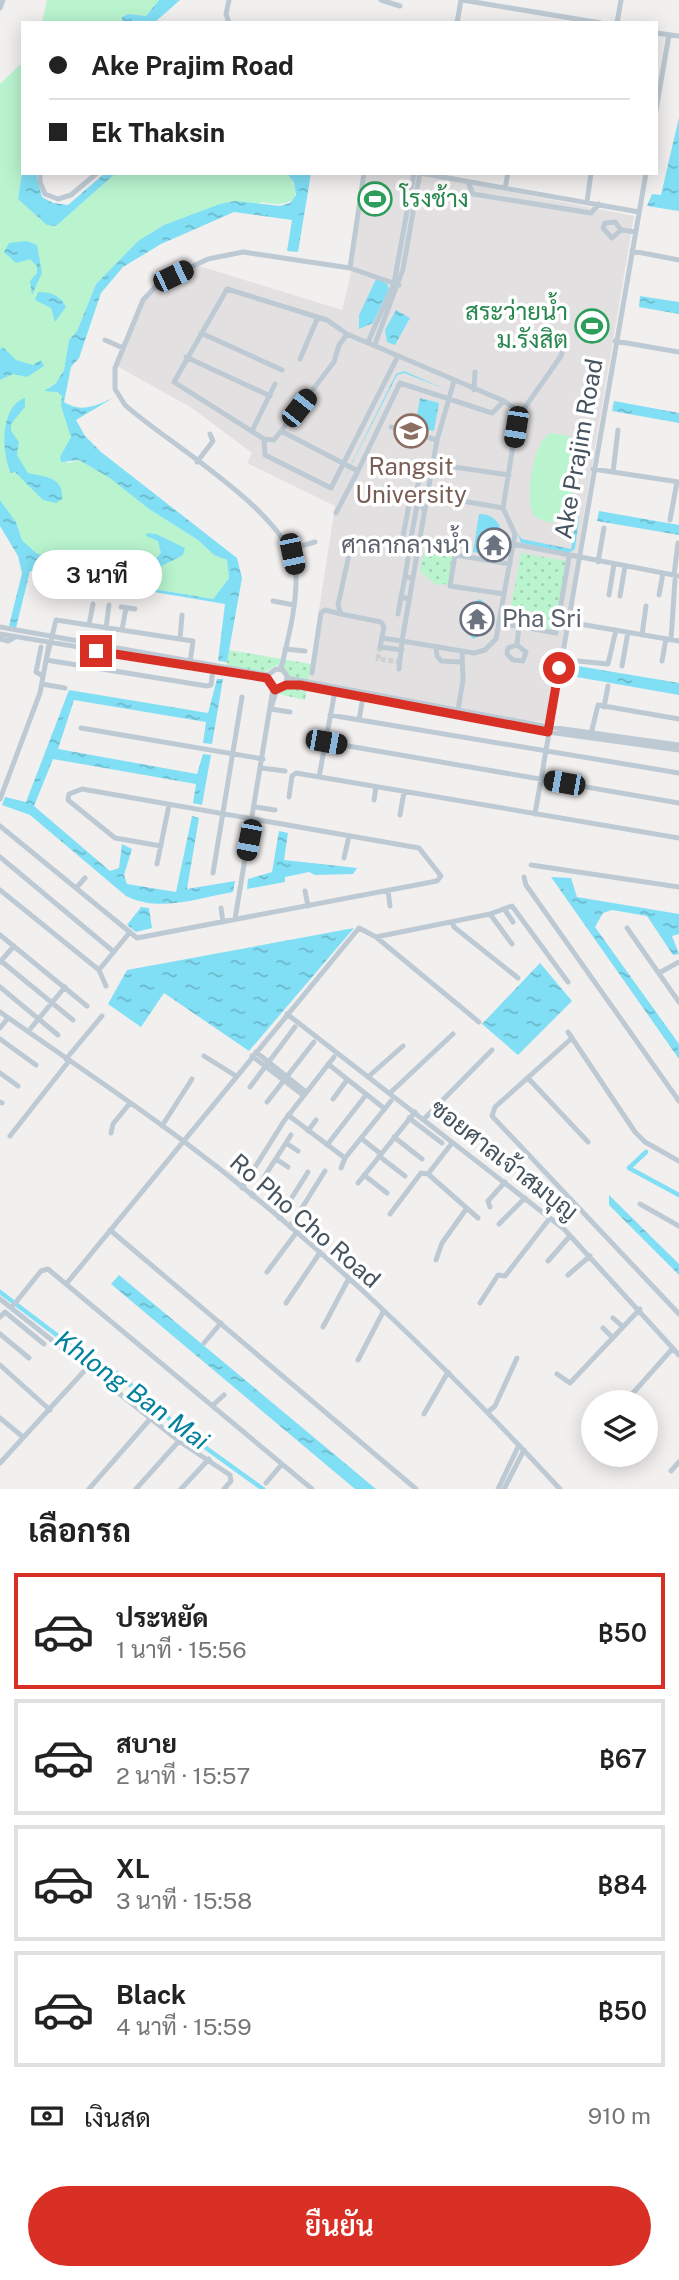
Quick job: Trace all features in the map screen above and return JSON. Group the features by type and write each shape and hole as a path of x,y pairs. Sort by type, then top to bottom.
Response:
{"street":[{"path":"0,8 3,0"},
{"path":"222,21 229,0"},
{"path":"381,0 400,6"},
{"path":"457,21 462,0 589,21"},
{"path":"617,21 621,0"},
{"path":"226,14 228,21"},
{"path":"658,33 679,36"},
{"path":"658,98 669,35"},
{"path":"40,175 45,194 58,199 71,195 95,175"},
{"path":"350,268 364,175"},
{"path":"396,284 414,175"},
{"path":"371,343 396,284 420,175"},
{"path":"436,175 639,212"},
{"path":"505,188 508,175"},
{"path":"587,202 591,175"},
{"name":"Ake Prajim Road","path":"535,814 646,175"},
{"path":"468,182 473,194 591,213 599,204"},
{"path":"621,230 636,232"},
{"path":"632,251 679,260"},
{"path":"286,682 281,669 294,605 296,573 291,550 281,532 131,410 117,394 114,375 141,305 153,288 216,256 243,252 350,268 396,284"},
{"path":"347,334 339,345 334,362 274,440 264,439 175,385 174,378 227,289 318,317 347,334 505,402 520,412"},
{"path":"300,359 318,317"},
{"path":"201,333 282,370"},
{"path":"105,340 123,348"},
{"path":"615,341 679,352"},
{"path":"436,649 443,662 480,653 492,645 499,623 515,529 503,508 520,412 531,403 561,356 565,343"},
{"path":"264,439 262,450 266,456 330,487 346,465 398,356"},
{"path":"186,357 270,396"},
{"path":"474,390 475,372"},
{"path":"398,614 418,544 437,440 454,381"},
{"path":"336,513 400,383 492,413 505,402"},
{"path":"252,431 275,384"},
{"path":"391,427 437,440"},
{"path":"613,472 618,430"},
{"path":"281,431 357,470"},
{"path":"197,462 213,441 210,434"},
{"path":"424,510 416,499 420,469 432,465 509,475"},
{"path":"593,469 678,482 670,520"},
{"path":"427,495 503,508"},
{"path":"341,614 338,605 352,541 399,547 409,506 413,502 417,506 410,543"},
{"path":"598,562 604,528"},
{"path":"402,541 418,544"},
{"path":"291,550 315,542"},
{"path":"662,660 668,639 678,543"},
{"path":"513,544 676,577"},
{"path":"399,669 409,599 409,552"},
{"path":"504,594 450,586 455,555 510,564"},
{"path":"556,633 569,556"},
{"path":"610,595 614,564"},
{"path":"620,596 625,566"},
{"path":"659,595 663,573"},
{"path":"401,597 409,599"},
{"path":"273,601 294,605"},
{"path":"89,625 93,604"},
{"path":"106,628 109,605"},
{"path":"642,635 646,606"},
{"path":"122,630 124,607 135,610"},
{"path":"312,674 321,613 325,610 379,621 384,627 380,647 402,650"},
{"path":"180,639 181,615"},
{"path":"0,799 42,684 56,620 194,642 190,664"},
{"path":"568,622 679,641"},
{"path":"499,623 566,635"},
{"path":"517,645 519,626"},
{"path":"0,627 50,641"},
{"path":"579,661 608,664 616,630"},
{"path":"622,666 628,632"},
{"path":"0,637 8,641 15,637 50,641 267,676 275,689 235,919"},
{"path":"382,638 462,656"},
{"path":"41,648 36,673 43,676"},
{"path":"285,649 305,651"},
{"path":"458,711 463,680 462,656"},
{"path":"46,658 207,686 211,685 213,670"},
{"path":"190,664 213,670 222,669"},
{"path":"267,676 271,671 281,669"},
{"path":"275,689 286,682 591,736 679,747"},
{"path":"42,684 65,688"},
{"path":"604,707 608,686"},
{"path":"335,690 363,697 458,711"},
{"path":"319,777 335,690"},
{"path":"213,873 242,697"},
{"path":"359,720 363,697"},
{"path":"591,736 596,707 679,719"},
{"path":"271,709 290,712"},
{"path":"330,715 679,773"},
{"path":"81,728 263,759"},
{"path":"326,742 679,803"},
{"path":"261,768 285,771"},
{"path":"289,797 292,776 296,773 679,838"},
{"path":"374,800 376,787"},
{"path":"0,826 139,937 438,881 440,873 421,849 82,789 71,791 67,797 115,838 161,846"},
{"path":"400,815 404,792"},
{"path":"158,864 169,805"},
{"path":"255,807 275,810"},
{"path":"344,858 349,836"},
{"path":"0,857 114,952"},
{"path":"531,865 679,887"},
{"path":"524,877 528,888 679,1101"},
{"path":"76,888 85,878"},
{"path":"0,890 99,970 106,986"},
{"path":"305,891 308,906"},
{"path":"388,891 390,906"},
{"path":"376,937 490,914 512,906 568,982"},
{"path":"221,908 223,922"},
{"path":"505,910 513,922"},
{"path":"490,914 512,944"},
{"path":"452,922 454,927 518,978"},
{"path":"68,1283 359,928 376,937 480,1022"},
{"path":"627,928 679,1002"},
{"path":"99,970 130,932"},
{"path":"0,935 87,1006"},
{"path":"14,946 0,962 73,1020"},
{"path":"659,973 679,962"},
{"path":"0,987 58,1035"},
{"path":"31,1028 65,988"},
{"name":"ซอยศาลเจ้าสมบุญ","path":"287,1014 550,1218 640,1309 679,1355"},
{"path":"0,1028 2,1015"},
{"name":"Ro Pho Cho Road","path":"2,1015 183,1140 290,1227 448,1372 560,1489"},
{"path":"10,1136 102,1016"},
{"path":"250,1087 295,1027"},
{"path":"390,1093 453,1034"},
{"path":"679,1161 645,1142 635,1132 570,1035 495,1107 492,1116 679,1314"},
{"path":"0,1039 36,1065"},
{"path":"267,1102 314,1042"},
{"path":"368,1077 403,1046"},
{"path":"424,1119 492,1050"},
{"path":"254,1054 304,1094"},
{"path":"204,1056 236,1076"},
{"path":"242,1188 288,1115 334,1057"},
{"path":"328,1064 384,1109"},
{"path":"0,1073 18,1086"},
{"path":"527,1078 588,1142"},
{"path":"162,1126 192,1079"},
{"path":"333,1099 347,1080"},
{"path":"327,1145 366,1095"},
{"path":"341,1168 345,1158 391,1101"},
{"path":"111,1133 113,1124 130,1103"},
{"path":"17,1112 24,1117"},
{"path":"358,1183 415,1112"},
{"path":"288,1115 345,1158"},
{"path":"410,1118 442,1143"},
{"path":"309,1130 316,1120"},
{"path":"252,1196 291,1135"},
{"path":"394,1137 422,1158"},
{"path":"362,1139 405,1176"},
{"path":"286,1143 298,1151"},
{"path":"428,1174 452,1143"},
{"path":"276,1159 288,1167"},
{"path":"290,1227 324,1171"},
{"path":"279,1218 308,1172"},
{"path":"390,1214 421,1173 428,1174 478,1217"},
{"path":"365,1175 387,1193"},
{"path":"265,1177 278,1185"},
{"path":"490,1207 488,1201 505,1182"},
{"path":"499,1224 525,1198"},
{"path":"639,1204 679,1226"},
{"path":"436,1260 442,1242 467,1208"},
{"path":"480,1303 498,1275 505,1276 550,1218"},
{"path":"110,1230 416,1489"},
{"path":"267,1272 296,1233"},
{"path":"548,1261 570,1236"},
{"path":"286,1303 319,1254"},
{"path":"568,1275 590,1256"},
{"path":"13,1306 44,1269 68,1283 312,1489"},
{"path":"323,1327 348,1280"},
{"path":"0,1299 13,1306 86,1369 179,1441 209,1459 232,1478 224,1489"},
{"path":"557,1374 570,1382 640,1309"},
{"path":"0,1317 5,1312 44,1344"},
{"path":"358,1360 383,1312"},
{"path":"613,1318 623,1327"},
{"path":"204,1343 221,1323"},
{"path":"603,1328 612,1338"},
{"path":"0,1334 29,1358"},
{"path":"636,1390 673,1348"},
{"path":"488,1412 498,1400 517,1358"},
{"path":"0,1365 50,1410"},
{"path":"2,1458 86,1369"},
{"path":"424,1414 448,1372"},
{"path":"212,1405 223,1395"},
{"path":"0,1418 23,1437"},
{"path":"89,1489 152,1418"},
{"path":"136,1489 179,1441"},
{"path":"498,1489 521,1447"},
{"path":"505,1489 521,1447"},
{"path":"181,1489 209,1459"},
{"path":"671,1471 679,1462"},
{"path":"266,1483 282,1464"},
{"path":"550,1489 554,1482"}],"shaded area":[{"name":"Rangsit University","path":"363,175 424,175 634,216 549,722 481,717 335,690 308,681 335,506 247,463 252,453 192,408 115,365 148,292 193,264 342,310 351,274 349,262"}],"green space":[{"path":"47,0 159,0 146,16 128,14 122,17 122,21 42,21"},
{"path":"21,64 22,175 18,199 57,225 114,175 288,175 293,183 295,196 287,203 262,202 138,241 96,284 77,331 69,340 64,370 56,383 48,387 63,396 70,432 71,438 60,457 68,463 79,460 111,478 149,509 198,540 214,555 227,560 229,578 213,599 142,587 75,560 56,559 36,553 22,540 16,522 0,500 0,84"},
{"path":"550,433 570,436 575,444 577,469 566,509 550,523 535,517 530,486 539,448"},
{"path":"424,551 454,556 449,584 436,585 420,571"},
{"path":"521,553 566,561 554,630 508,622"},
{"path":"229,650 311,664 305,700 274,693 288,677 277,665 264,673 226,667"}],"water":[{"path":"159,0 180,0 156,21 122,21 122,17 128,14 146,16"},
{"path":"679,117 679,211 647,206 652,194 661,195"},
{"path":"22,175 36,175 42,197 53,203 68,205 103,175 114,175 56,226 47,225 18,199"},
{"path":"288,175 311,175 298,252 287,251 292,220 234,212 161,244 123,267 101,293 79,358 71,367 64,402 82,408 113,398 76,420 85,436 101,452 237,558 242,578 227,662 218,661 225,604 30,571 16,628 9,626 22,573 18,556 0,526 0,500 16,522 22,540 36,553 56,559 75,560 142,587 213,599 229,578 227,560 214,555 198,540 149,509 110,478 79,460 61,462 60,457 71,437 61,406 62,396 57,392 44,391 56,383 64,370 69,340 77,331 96,284 138,241 164,225 220,204 235,201 280,206 290,203 296,195 294,183"},
{"path":"26,241 37,245 42,273 32,295 30,281 37,273 37,266 30,259 16,263 4,252 9,243"},
{"path":"376,279 387,283 389,289 373,323 359,329 359,315"},
{"path":"38,292 55,295 66,307 55,322 51,308 35,300"},
{"path":"640,296 679,302 679,314 639,307"},
{"path":"396,310 410,318 395,345 387,342 385,330"},
{"name":"สระว่ายน้ำ ม.รังสิต","path":"599,312 607,322 586,341 577,331"},
{"path":"3,347 16,360 33,365 41,360 44,366 27,377 13,374 0,380 0,349"},
{"path":"404,371 445,389 404,373 397,375 335,497 396,374"},
{"path":"25,398 25,407 11,424 11,431 19,442 17,455 28,473 52,479 60,486 62,499 56,503 43,500 15,472 11,473 5,454 7,420 11,410"},
{"path":"420,398 439,403 434,431 415,428"},
{"path":"614,401 679,413 679,423 612,411"},
{"path":"599,511 679,525 679,535 597,521"},
{"path":"479,514 487,515 498,523 503,536 504,557 473,552"},
{"path":"577,514 579,518 575,549 569,553 521,543 518,534 522,539 571,549"},
{"path":"147,533 156,534 185,548 183,555 156,569 136,565 150,566 161,553 158,541 146,536"},
{"path":"480,599 487,609 488,621 483,632 473,639 467,630 467,618 474,625 483,622 480,613 467,616 472,603"},
{"path":"572,665 679,683 679,695 571,676"},
{"path":"217,679 223,679 212,744 203,743 206,722 74,700 58,749 197,774 203,754 211,755 202,805 193,803 196,784 53,759 34,806 110,871 119,868 122,844 132,849 124,875 127,884 176,892 192,816 199,818 187,889 235,881 233,892 179,903 139,901 126,896 30,815 2,805 5,797 26,802 69,690 208,713"},
{"path":"279,831 288,833 284,860 357,868 353,874 315,875 309,872 285,877 285,882 247,889 248,879 272,872"},
{"path":"551,877 571,878 577,897 679,914 679,934 672,936 679,954 673,955 647,916 612,910 603,913 595,927 679,1044 679,1059"},
{"path":"141,907 149,908 152,928 136,932 127,925"},
{"path":"354,928 249,1051 164,993 141,1027 108,1004 127,970"},
{"path":"540,963 572,1001 518,1055 482,1024"},
{"path":"609,1195 679,1264 679,1275 609,1205"},
{"path":"119,1275 376,1489 355,1489 111,1284"}],"waterway":[{"path":"646,1152 629,1168 679,1195"},
{"name":"Khlong Ban Mai","path":"0,1292 83,1355 118,1374 188,1435 263,1489"}],"tunnel":[{"path":"380,647 378,659 400,662"}],"place":[{"name":"โรงช้าง","path":"375,199"},
{"name":"สระว่ายน้ำ ม.รังสิต","path":"592,326"},
{"name":"Rangsit University","path":"411,431"},
{"name":"ศาลากลางน้ำ","path":"494,545"},
{"name":"Pha Sri","path":"477,619"}],"route":[{"path":"96,651 267,678 270,687 275,690 286,685 300,685 548,732 559,668"}]}
